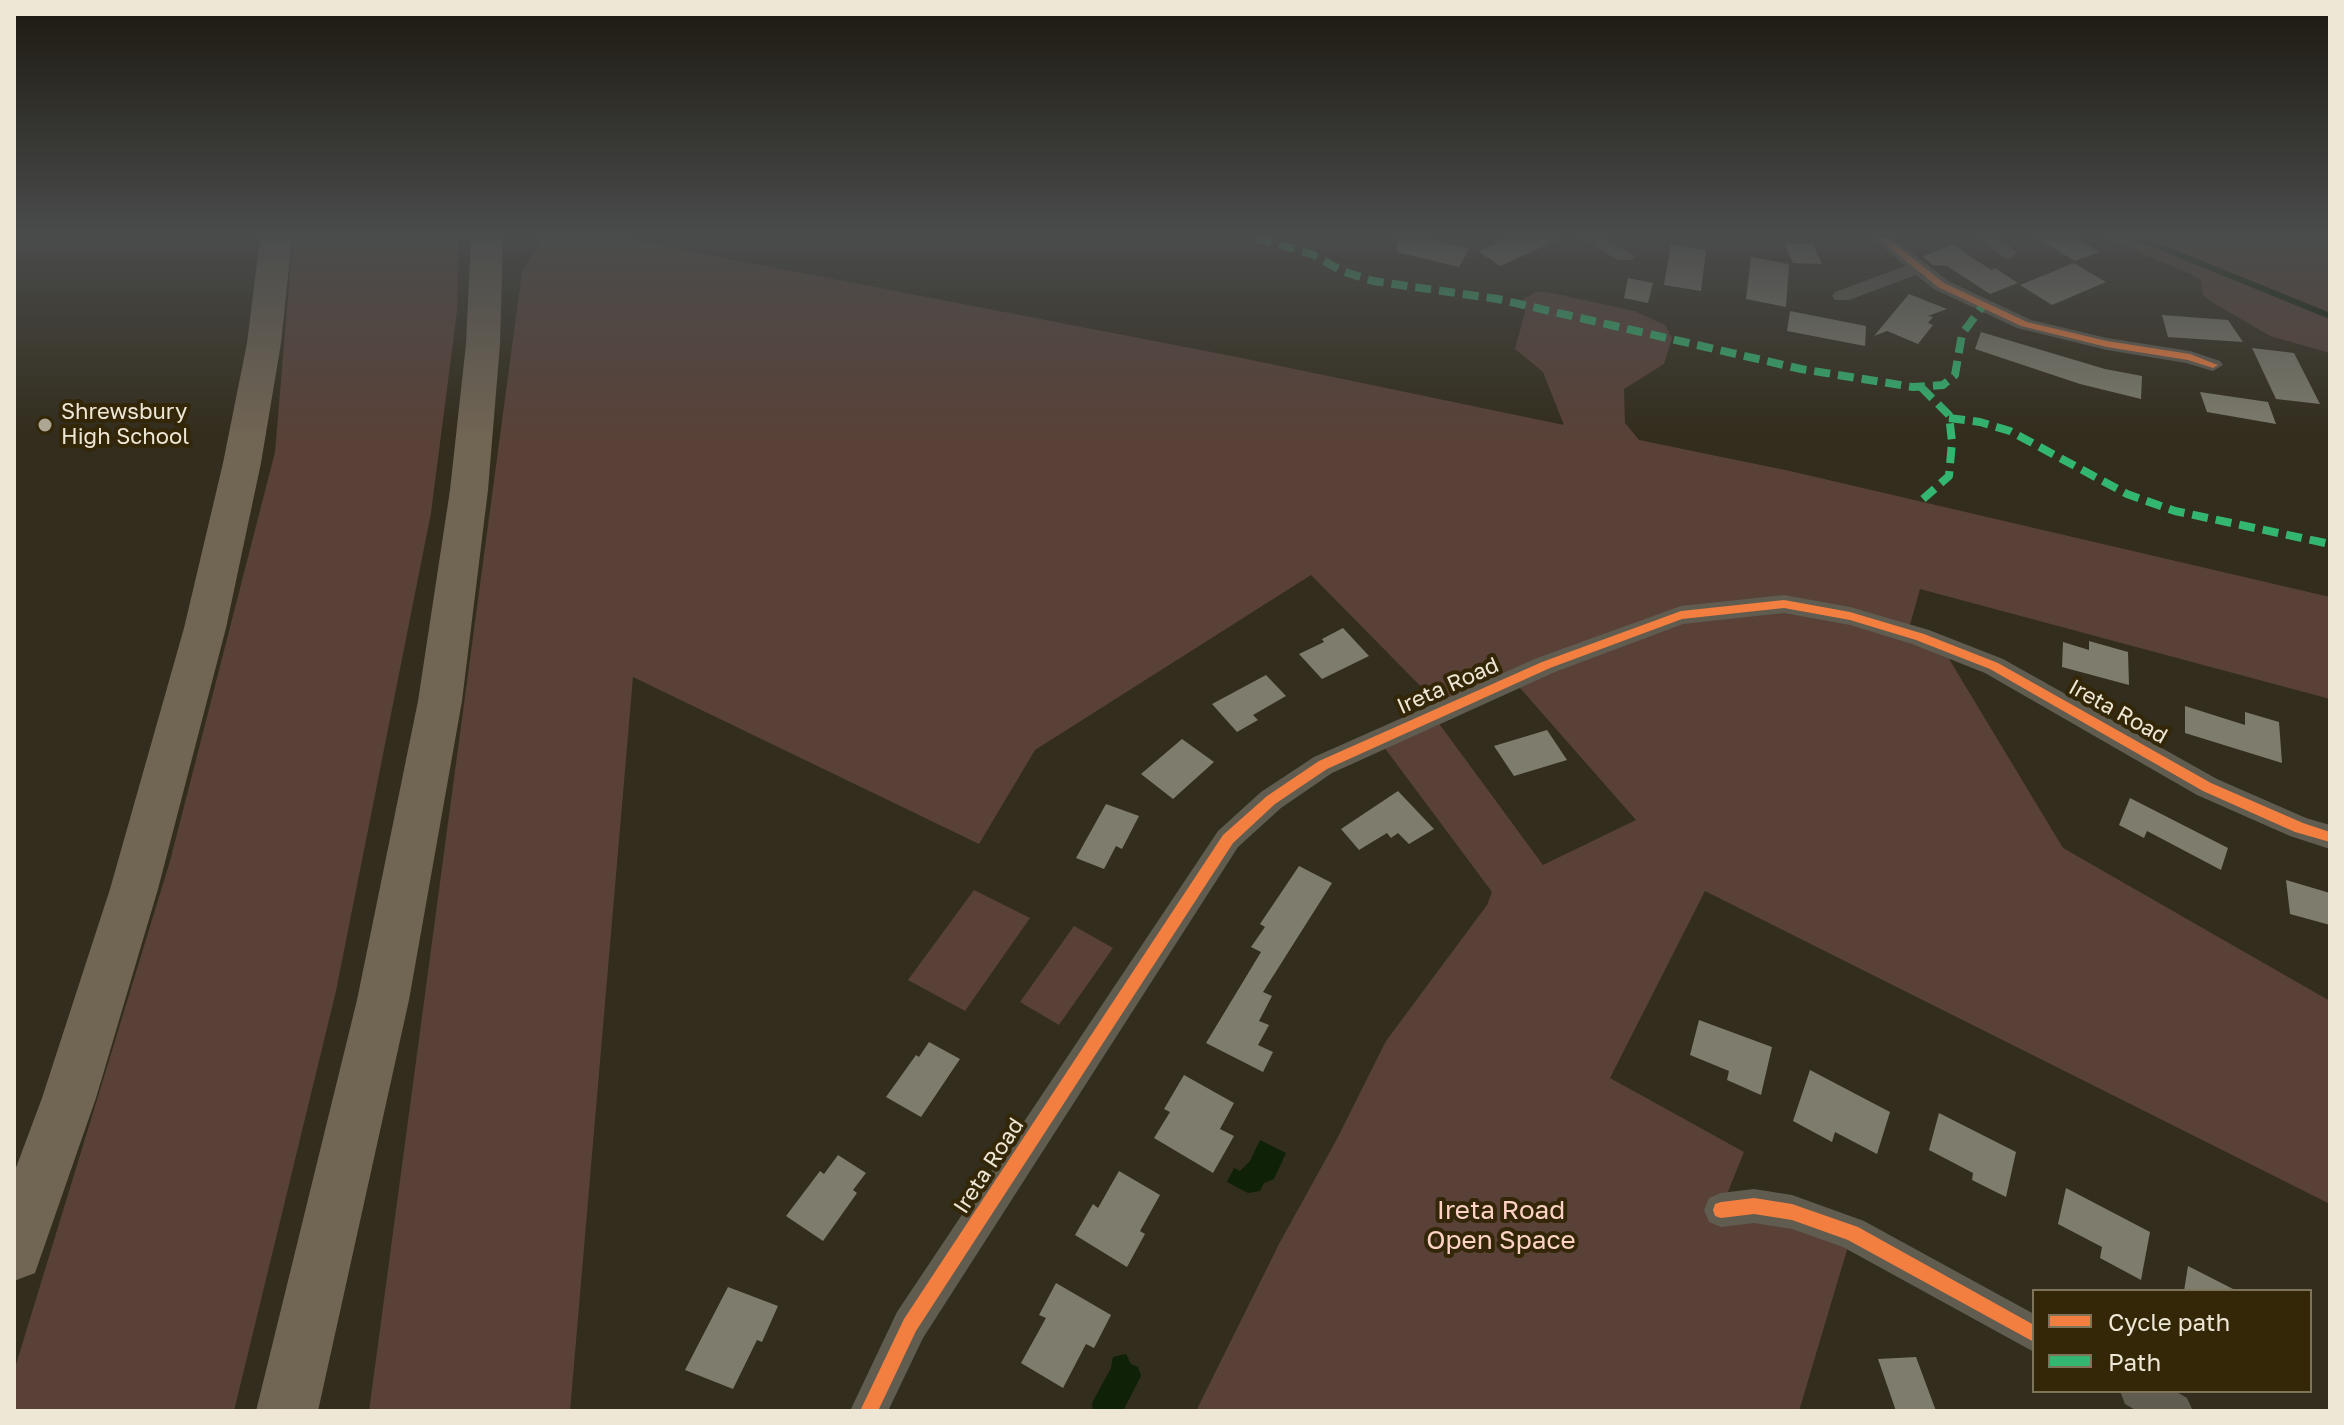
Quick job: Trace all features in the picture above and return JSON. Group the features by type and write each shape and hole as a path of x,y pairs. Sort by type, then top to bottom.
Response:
{"highway":[{"path":"14,1252 69,1098 134,889 205,628 242,463 268,304"},
{"path":"287,1411 383,1000 440,701 469,490 484,304"},
{"path":"315,1411 339,1192"}],"street":[{"path":"1975,304 2024,324 2107,344 2190,357 2213,365"},
{"name":"Ireta Road","path":"869,1411 917,1313 1228,839 1271,800 1323,765 1546,665 1681,615 1784,604 1850,616 1920,637 1994,666 2207,787 2300,828 2330,837"},
{"path":"1721,1210 1754,1206 1792,1212 1852,1233 2032,1333"},
{"path":"2142,1393 2174,1411"}],"green space":[{"path":"287,304 457,304 431,513 336,991 234,1411 14,1411 14,1371 170,861 275,452"},
{"name":"Ireta Road Open Space","path":"518,304 965,304 1564,425 1543,372 1515,349 1525,312 1524,304 1604,304 1634,311 1665,325 1672,338 1664,364 1624,389 1625,423 1639,440 1790,471 2330,597 2330,699 1920,589 1908,632 1940,644 2063,848 2330,1001 2330,1204 1705,891 1610,1078 1744,1152 1721,1209 1852,1233 1799,1411 1196,1411 1279,1244 1386,1041 1487,905 1492,892 1378,739 1432,714 1543,865 1636,820 1513,680 1443,709 1311,575 1035,750 979,844 633,677 570,1411 369,1411"},
{"path":"2216,304 2330,304 2330,353 2270,336"},
{"path":"974,890 1030,918 965,1011 908,980"},
{"path":"1074,926 1113,948 1059,1025 1020,1002"}],"shaded area":[{"path":"1260,1140 1286,1153 1274,1179 1264,1183 1260,1191 1248,1193 1227,1182 1234,1168 1240,1171 1250,1161"},
{"path":"1126,1354 1131,1364 1138,1367 1141,1376 1123,1411 1093,1411 1092,1403 1111,1368 1113,1357"}],"building":[{"path":"1900,304 1936,304 1947,309 1928,316 1933,317 1928,323 1933,325 1918,344 1887,331 1874,336"},
{"path":"1790,311 1866,326 1865,346 1787,331"},
{"path":"2162,315 2228,320 2243,342 2168,337"},
{"path":"1981,332 2105,369 2142,376 2141,399 2080,384 1975,349"},
{"path":"2252,348 2294,353 2320,404 2276,399"},
{"path":"2200,392 2268,402 2276,424 2207,412"},
{"path":"1343,628 1369,656 1322,679 1299,654"},
{"path":"2089,641 2128,652 2129,685 2062,667 2063,642 2089,650"},
{"path":"1266,675 1286,696 1253,715 1258,720 1237,732 1212,704"},
{"path":"2185,706 2245,725 2245,712 2279,722 2282,763 2185,733"},
{"path":"1547,730 1567,760 1514,776 1494,746"},
{"path":"1182,739 1214,762 1173,799 1141,774"},
{"path":"1398,791 1434,829 1409,844 1398,833 1391,838 1387,833 1359,850 1341,829"},
{"path":"2130,798 2228,848 2221,870 2147,831 2144,838 2119,825"},
{"path":"1106,804 1139,816 1122,849 1116,846 1104,869 1076,858"},
{"path":"1299,866 1332,883 1263,992 1272,996 1259,1021 1269,1025 1258,1045 1273,1052 1263,1072 1206,1043 1261,952 1251,947 1265,927 1260,924"},
{"path":"2286,880 2330,893 2330,925 2290,914"},
{"path":"1699,1020 1772,1047 1761,1095 1727,1080 1729,1071 1690,1055"},
{"path":"929,1042 960,1059 921,1117 886,1097"},
{"path":"1810,1070 1890,1112 1877,1154 1835,1132 1832,1142 1793,1121"},
{"path":"1184,1075 1234,1103 1220,1129 1234,1136 1213,1173 1154,1138 1170,1112 1164,1109"},
{"path":"1939,1113 2016,1152 2006,1197 1972,1180 1973,1173 1929,1150"},
{"path":"838,1155 866,1173 853,1190 857,1193 823,1241 786,1216 820,1171 824,1174"},
{"path":"1119,1171 1160,1195 1140,1231 1145,1234 1127,1267 1075,1235 1093,1204 1098,1208"},
{"path":"2066,1188 2150,1232 2141,1280 2100,1258 2102,1247 2058,1224"},
{"path":"2188,1266 2233,1289 2184,1289"},
{"path":"1056,1283 1111,1315 1094,1348 1086,1344 1063,1388 1021,1363 1046,1318 1039,1315"},
{"path":"728,1287 778,1306 762,1342 757,1340 733,1389 685,1370"},
{"path":"1916,1357 1936,1411 1896,1411 1878,1359"}],"waterway":[{"path":"2302,304 2330,316"}],"marked path":[{"path":"1522,304 1801,369 1913,387 1943,385 1955,375 1962,334 1982,307"},
{"path":"1921,387 1949,415 1952,442 1949,476 1923,499"},
{"path":"1949,418 1980,422 2010,431 2127,494 2175,511 2330,544"}],"cycle path":[{"path":"1982,304 2024,324 2107,344 2190,357 2213,365"},
{"path":"869,1411 910,1325 1228,839 1271,800 1323,765 1546,665 1681,615 1784,604 1850,616 1920,637 1994,666 2207,787 2300,828 2330,837"},
{"path":"1721,1210 1754,1206 1792,1212 1852,1233 2032,1333"}],"place":[{"name":"Shrewsbury High School","path":"45,425"}]}
